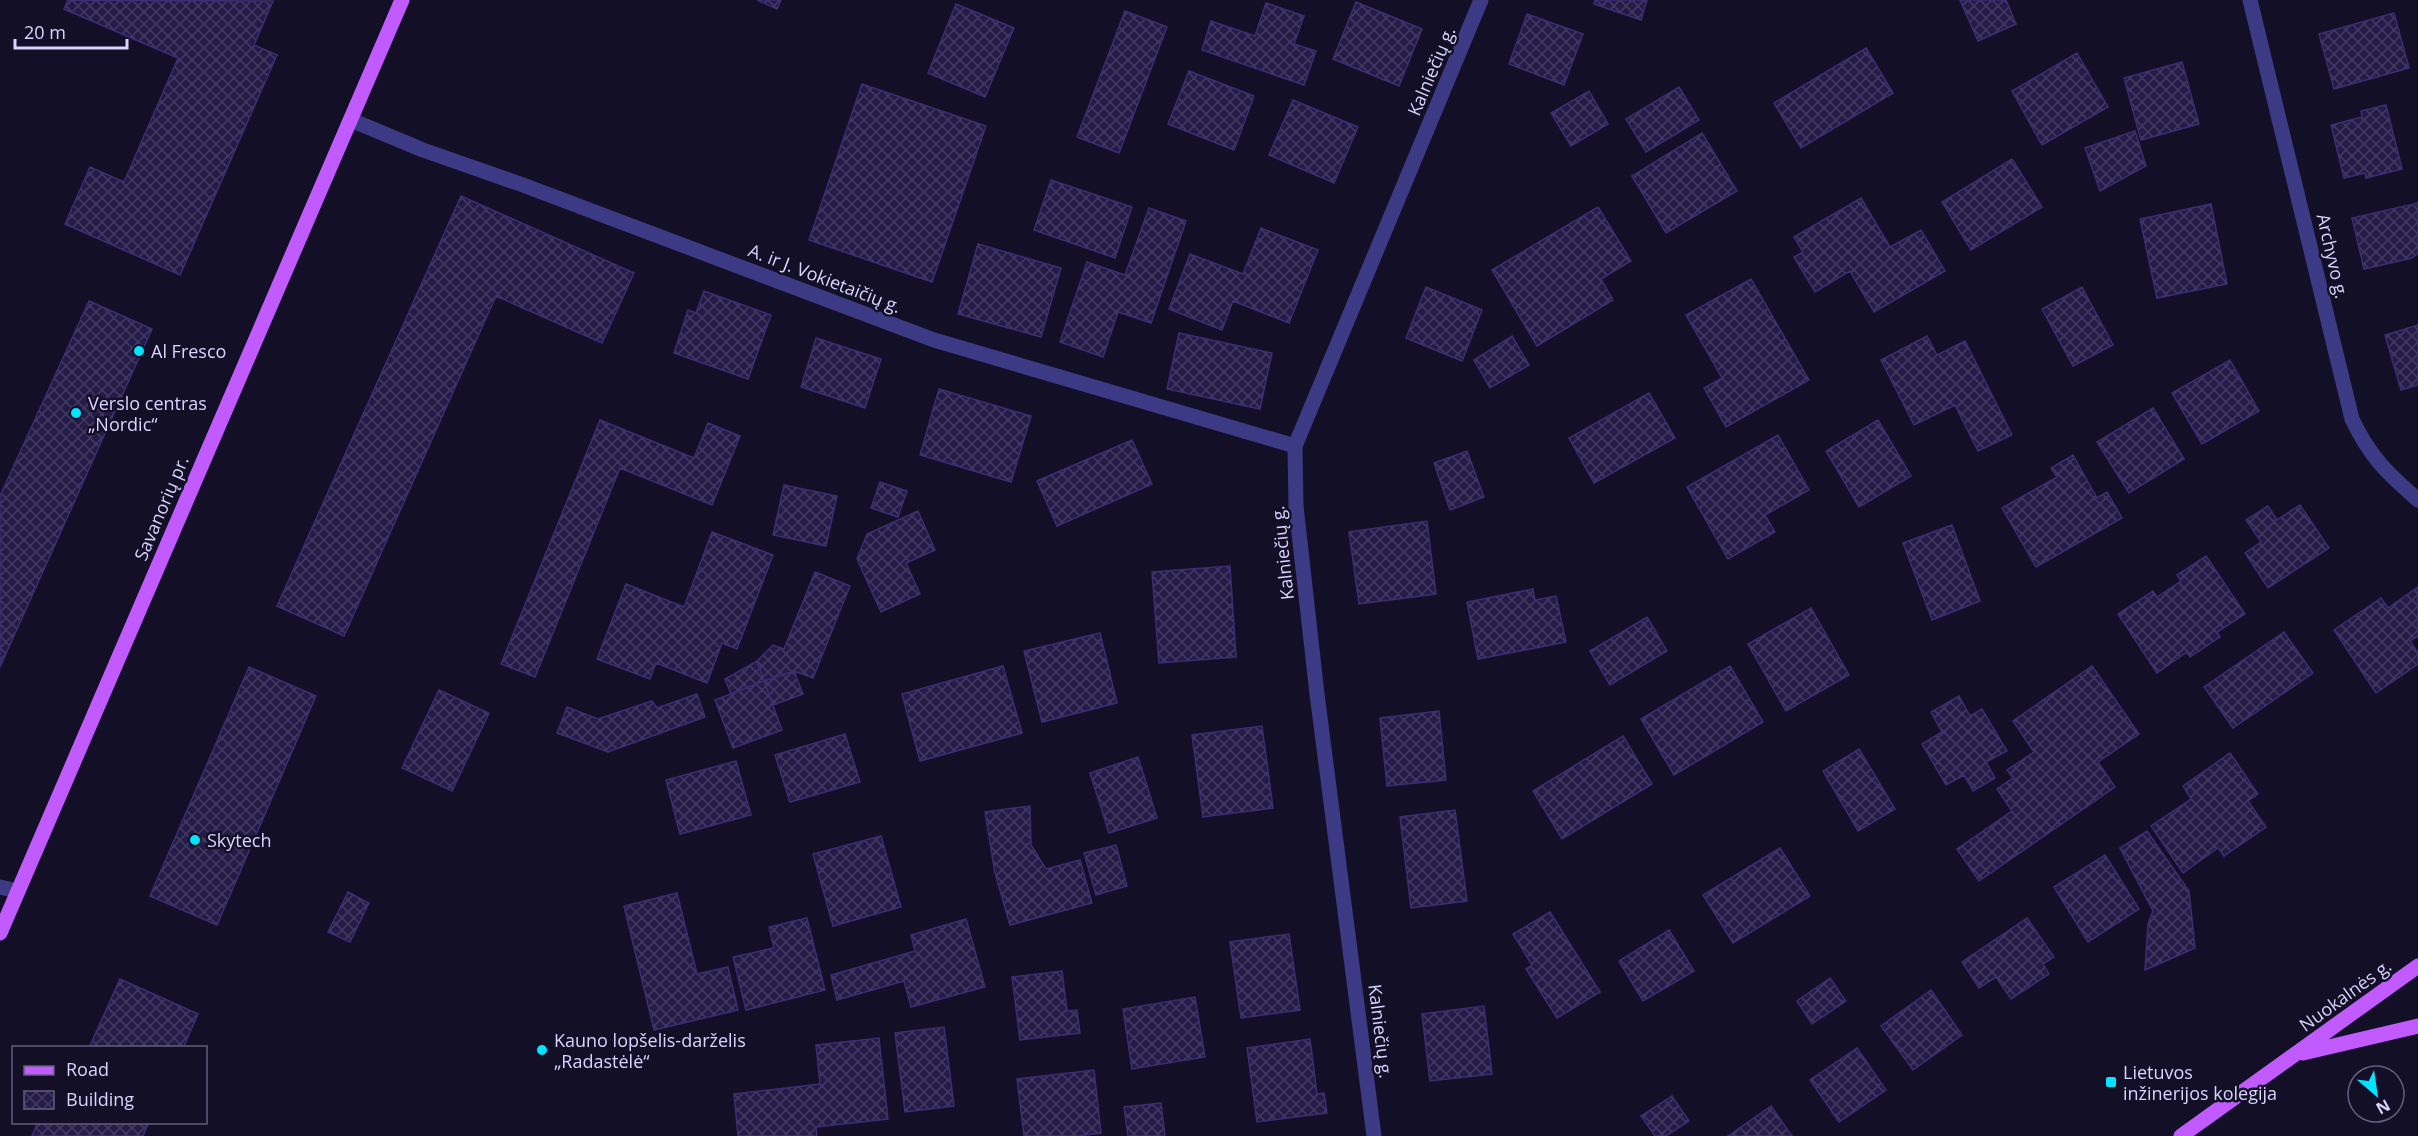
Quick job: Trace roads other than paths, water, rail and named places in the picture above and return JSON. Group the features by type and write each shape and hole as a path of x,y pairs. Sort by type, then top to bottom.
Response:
{"main road":[{"name":"Savanorių pr.","path":"0,933 402,0"},
{"name":"Nuokalnės g.","path":"2181,1136 2418,966"},
{"path":"2294,1055 2418,1026"}],"street":[{"name":"Kalniečių g.","path":"1374,1136 1317,694 1296,506 1295,446 1481,0"},
{"name":"Archyvo g.","path":"2250,0 2352,419 2365,447 2392,478 2418,500"},
{"name":"A. ir J. Vokietaičių g.","path":"351,120 423,150 523,185 934,340 1295,446"},
{"path":"0,887 18,891"}],"place":[{"name":"Al Fresco","path":"139,351"},
{"name":"Verslo centras „Nordic“","path":"76,413"},
{"name":"Skytech","path":"195,840"},
{"name":"Kauno lopšelis-darželis „Radastėlė“","path":"542,1050"},
{"name":"Lietuvos inžinerijos kolegija","path":"2111,1082"}]}
